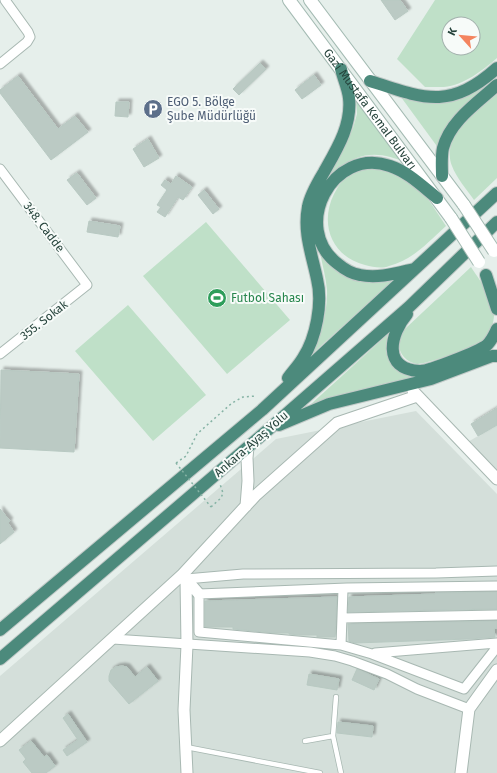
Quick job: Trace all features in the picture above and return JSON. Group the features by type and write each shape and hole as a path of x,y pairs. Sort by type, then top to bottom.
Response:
{"highway":[{"path":"370,81 422,96 445,97 461,93 472,87 485,79 497,68"},
{"path":"262,410 304,357 313,336 318,315 318,281 307,236 306,223 308,206 312,194 337,150 344,133 350,111 349,97 340,69"},
{"path":"442,176 443,150 447,135 456,123 497,85"},
{"path":"415,268 383,276 360,275 343,268 330,258 320,243 316,224 318,207 332,181 343,172 355,166 367,163 389,165 407,173 437,198"},
{"name":"Ankara-Ayaş Yolu","path":"0,630 262,410 497,193"},
{"name":"Ankara-Ayaş Yolu","path":"0,659 269,429 408,307 497,222"},
{"path":"486,275 497,309"},
{"path":"428,288 400,323 395,332 392,342 392,349 394,357 399,364 407,368 420,371 429,370 476,351 486,345 493,337 497,329"},
{"path":"269,429 328,404 431,379 492,356 497,356"}],"main road":[{"name":"Gazi Mustafa Kemal Bulvarı","path":"289,0 437,198 451,218 497,295"},
{"name":"Gazi Mustafa Kemal Bulvarı","path":"310,0 464,205 496,253"}],"street":[{"path":"0,64 27,42 30,37 5,0"},
{"name":"348. Cadde","path":"0,169 87,285"},
{"name":"355. Sokak","path":"0,354 87,285"},
{"path":"407,384 497,479"},
{"path":"0,741 184,576 255,496 337,423 417,396"},
{"path":"246,506 248,447"},
{"path":"184,576 497,571"},
{"path":"184,576 199,594 199,632 341,645 372,654 464,689 497,647"},
{"path":"184,576 187,645 184,710 187,773"},
{"path":"199,594 497,586"},
{"path":"341,645 343,589"},
{"path":"343,618 497,615"},
{"path":"113,639 310,652 335,656 387,674 417,689 469,708"},
{"path":"372,654 497,643"},
{"path":"461,773 469,708 497,670"}],"lane":[{"path":"336,697 333,736 341,773"},
{"path":"306,741 333,736"},
{"path":"186,747 320,773"}],"path":[{"path":"220,483 223,493 221,498 211,507 176,463 186,456 196,434 232,403 242,397 256,396"}],"shaded area":[{"path":"416,411 497,494 497,773 0,773 0,676 276,439"},
{"path":"497,425 497,474 466,443"}],"green space":[{"path":"435,0 497,0 497,58 472,77 459,83 444,87 425,87 397,59"},
{"path":"489,83 450,121 444,132 439,149 398,93 472,93"},
{"path":"497,94 497,178 474,200 452,166 450,155 451,144 463,125 471,116"},
{"path":"356,96 407,163 398,159 380,155 363,156 346,164 338,170 322,189 353,128 357,114"},
{"path":"375,167 395,172 424,193 446,226 413,255 398,263 386,267 365,265 344,255 332,238 329,228 328,217 330,205 334,194 343,180 363,170"},
{"name":"Futbol Sahası","path":"206,222 290,320 227,374 143,276"},
{"path":"320,252 340,267 397,277 312,354 323,323 327,298 326,280"},
{"path":"471,267 485,288 493,305 494,319 487,337 477,345 438,359 421,364 408,361 400,351 399,342 402,333"},
{"path":"128,305 206,395 153,441 75,351"},
{"path":"388,334 387,351 392,363 402,372 418,377 310,405"}],"building":[{"path":"381,0 400,0 408,11 395,20"},
{"path":"260,63 266,69 239,95 233,89"},
{"path":"314,75 321,85 302,99 295,90"},
{"path":"18,76 58,129 75,116 88,132 51,160 0,93 0,90"},
{"path":"116,102 129,102 128,117 115,116"},
{"path":"148,139 159,158 144,167 133,149"},
{"path":"77,173 96,198 87,205 67,180"},
{"path":"176,176 192,187 183,200 178,197 165,217 157,212 161,207 157,205 167,190 161,185 165,180 171,184"},
{"path":"204,190 219,209 213,214 198,195"},
{"path":"89,221 120,226 118,237 87,232"},
{"path":"1,370 79,374 74,452 0,448"},
{"path":"497,408 497,425 478,436 471,424"},
{"path":"0,509 10,521 8,523 14,532 0,544"},
{"path":"497,592 497,609 348,612 349,597"},
{"path":"337,597 335,637 317,637 317,635 300,635 233,629 233,627 205,627 205,601"},
{"path":"497,621 497,628 494,629 495,637 355,643 349,641 348,624"},
{"path":"122,666 127,667 135,677 147,667 158,681 129,704 109,681 111,670"},
{"path":"357,669 379,679 374,690 352,680"},
{"path":"309,674 339,679 337,690 307,685"},
{"path":"68,714 87,742 67,756 63,750 78,740 63,718"},
{"path":"338,722 373,726 372,737 337,733"},
{"path":"31,741 44,757 47,755 55,766 46,773 32,773 23,762 26,759 19,750"}],"place":[{"name":"EGO 5. Bölge Şube Müdürlüğü","path":"153,109"},
{"name":"Futbol Sahası","path":"217,298"}]}
